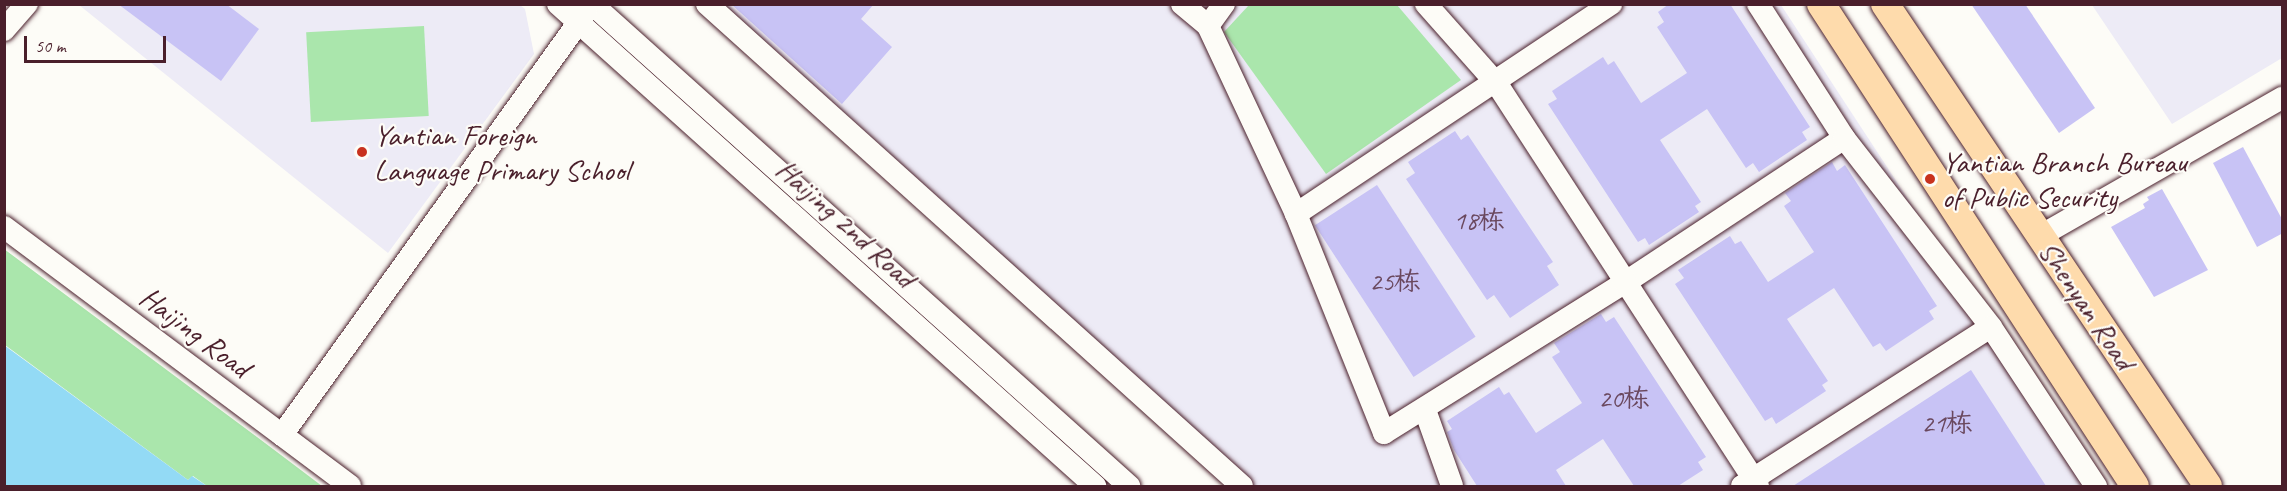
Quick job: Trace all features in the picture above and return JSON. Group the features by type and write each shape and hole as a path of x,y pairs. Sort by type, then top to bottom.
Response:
{"main road":[{"name":"Shenyan Road","path":"1821,4 2135,486"},
{"name":"Shenyan Road","path":"1885,4 2208,486"}],"street":[{"path":"4,30 27,4"},
{"name":"Haijing 2nd Road","path":"558,4 587,11 1129,486"},
{"path":"707,4 1242,486"},
{"path":"1182,4 1208,26 1296,214 1384,433 1425,410 1626,282 1844,138"},
{"path":"1208,26 1224,4"},
{"path":"1426,4 1497,84 1626,282 1751,484 1991,327"},
{"path":"1296,214 1497,84 1611,4"},
{"path":"1758,4 1844,138 1991,327 2096,486"},
{"path":"282,435 587,11"},
{"name":"Haijing 2nd Road","path":"587,11 1095,486"},
{"path":"2040,236 2283,98"},
{"name":"Haijing Road","path":"4,227 350,486"},
{"path":"1425,410 1452,486"}],"shaded area":[{"name":"Yantian Foreign Language Primary School","path":"79,5 520,5 525,9 534,54 388,253"},
{"path":"707,5 1781,5 2096,486 1242,486"},
{"path":"2092,5 2282,5 2282,58 2172,124"}],"green space":[{"path":"1249,5 1397,5 1461,80 1326,174 1224,32"},
{"path":"424,26 429,116 311,122 306,32"},
{"path":"4,249 322,486 207,486 193,476 188,480 5,345"}],"water":[{"path":"4,345 188,480 192,476 207,486 5,486"}],"building":[{"path":"118,4 226,4 259,29 221,81"},
{"path":"731,4 874,4 861,19 892,47 842,104"},
{"path":"1669,4 1730,4 1810,127 1802,132 1807,140 1759,172 1753,163 1746,168 1707,109 1660,140 1701,202 1695,206 1699,212 1649,245 1645,238 1638,242 1548,104 1557,99 1552,91 1603,57 1608,65 1614,61 1641,103 1687,73 1657,27 1664,22 1658,12"},
{"path":"1971,4 2025,4 2095,108 2059,133"},
{"path":"1455,131 1461,140 1468,135 1553,262 1547,266 1559,285 1510,318 1494,295 1487,300 1406,179 1415,173 1408,162"},
{"path":"2243,147 2283,221 2283,233 2257,247 2213,163"},
{"path":"1832,162 1837,171 1845,165 1937,306 1929,311 1934,319 1886,351 1880,343 1873,347 1834,288 1787,319 1828,381 1822,385 1826,391 1776,424 1772,417 1765,421 1675,284 1684,278 1678,270 1730,236 1735,244 1741,241 1768,282 1814,252 1784,206 1791,201 1785,193"},
{"path":"1377,185 1476,337 1414,377 1315,225"},
{"path":"2162,189 2208,270 2154,297 2111,227 2145,208 2143,204 2149,200 2147,197"},
{"path":"1601,314 1606,322 1614,317 1706,457 1698,462 1703,470 1678,486 1634,486 1603,439 1556,470 1566,486 1477,486 1454,450 1447,432 1452,429 1447,421 1499,387 1504,395 1509,392 1536,433 1582,403 1552,357 1560,352 1554,343"},
{"path":"1971,370 2046,486 1793,486"}],"place":[{"name":"Yantian Foreign Language Primary School","path":"362,152"},
{"name":"Yantian Branch Bureau of Public Security","path":"1930,179"}]}
